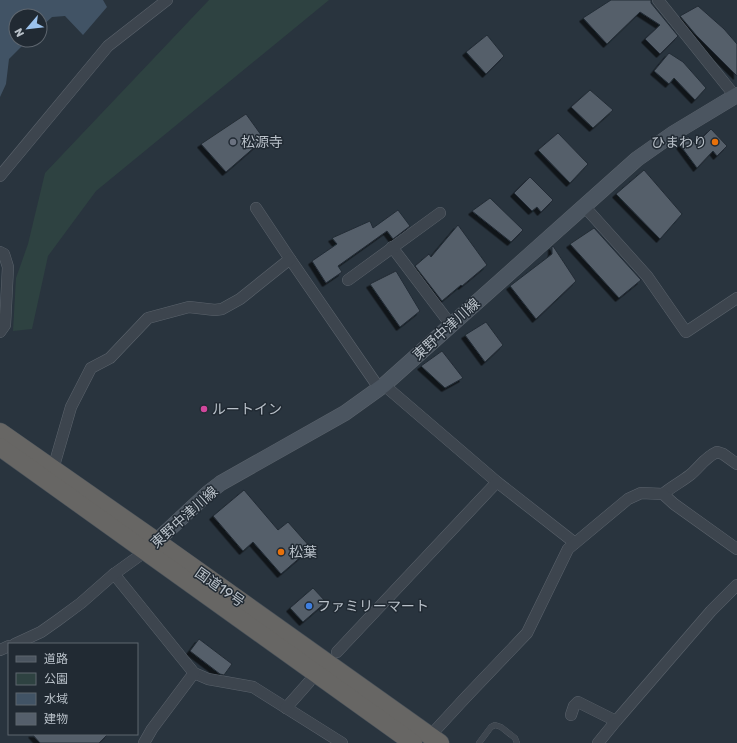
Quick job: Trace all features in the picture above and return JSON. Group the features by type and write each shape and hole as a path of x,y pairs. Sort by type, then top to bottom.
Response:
{"highway":[{"name":"国道19号","path":"0,432 53,469 151,546 413,743"},
{"name":"国道19号","path":"0,447 151,546 435,739"}],"main road":[{"name":"東野中津川線","path":"151,546 208,493 221,483 345,413 382,387 637,159 674,133 736,95"}],"street":[{"path":"0,176 108,46 167,0"},
{"path":"658,0 736,95"},
{"path":"584,206 647,276 686,332 737,298"},
{"path":"256,208 290,260 382,387 497,482 575,543"},
{"path":"348,280 440,213"},
{"path":"392,247 451,325"},
{"path":"0,252 4,254 8,267 5,324 0,332"},
{"path":"53,469 71,407 91,368 110,358 148,318 190,306 222,310 240,299 290,260"},
{"path":"663,494 692,474 705,459 717,452 723,454 737,464"},
{"path":"337,652 497,482"},
{"path":"435,739 436,728 527,633 568,549 628,499 641,493 663,494 674,504 737,549"},
{"path":"17,643 41,632 58,620 151,546"},
{"path":"114,574 194,673 208,679 253,687 342,743"},
{"path":"598,743 711,611 737,585"},
{"path":"144,743 152,729 194,673"},
{"path":"286,708 309,682"},
{"path":"570,715 574,706 578,702 616,721"}],"lane":[{"path":"479,743 490,727 495,726 501,727 515,738 517,743"}],"green space":[{"path":"209,0 329,0 96,191 48,256 32,329 13,331 16,278 28,244 45,173"}],"water":[{"path":"0,0 103,0 107,7 83,35 65,16 52,17 48,21 48,8 8,8 8,48 20,48 9,59 6,84 0,97"}],"building":[{"path":"611,0 651,0 651,3 678,36 660,54 645,39 660,25 640,12 607,44 583,18"},
{"path":"698,6 724,29 737,44 737,76 696,35 680,16"},
{"path":"487,35 504,56 486,74 466,52"},
{"path":"669,53 683,62 706,88 695,100 674,78 669,84 654,71"},
{"path":"590,90 613,110 593,128 571,107"},
{"name":"松源寺","path":"246,114 264,139 226,172 201,144"},
{"path":"711,129 727,146 717,156 713,151 697,168 680,145 688,136 696,144"},
{"path":"558,133 588,164 570,183 538,150"},
{"path":"644,170 682,214 660,239 616,194"},
{"path":"530,177 553,200 541,212 537,207 532,211 514,193"},
{"path":"490,198 523,230 511,242 472,211"},
{"path":"398,210 410,226 393,239 387,231 338,266 342,272 326,283 312,261 337,244 332,238 370,221 373,228"},
{"path":"458,225 487,265 442,301 415,266 429,254 431,257"},
{"path":"594,228 641,280 619,298 570,244"},
{"path":"553,246 576,281 536,319 510,286 552,254"},
{"path":"396,271 420,311 400,327 370,284"},
{"path":"486,322 503,345 485,362 465,335"},
{"path":"442,351 463,378 445,388 421,366"},
{"path":"244,490 278,530 288,522 311,548 281,574 253,542 243,551 213,516"},
{"path":"313,588 326,602 303,622 290,608"},
{"path":"199,639 232,664 224,675 220,674 190,651"},
{"path":"33,735 107,735 99,743 40,743"}],"place":[{"name":"松源寺","path":"233,142"},
{"name":"ひまわり","path":"715,142"},
{"name":"ルートイン","path":"204,409"},
{"name":"松葉","path":"281,552"},
{"name":"ファミリーマート","path":"309,606"}]}
